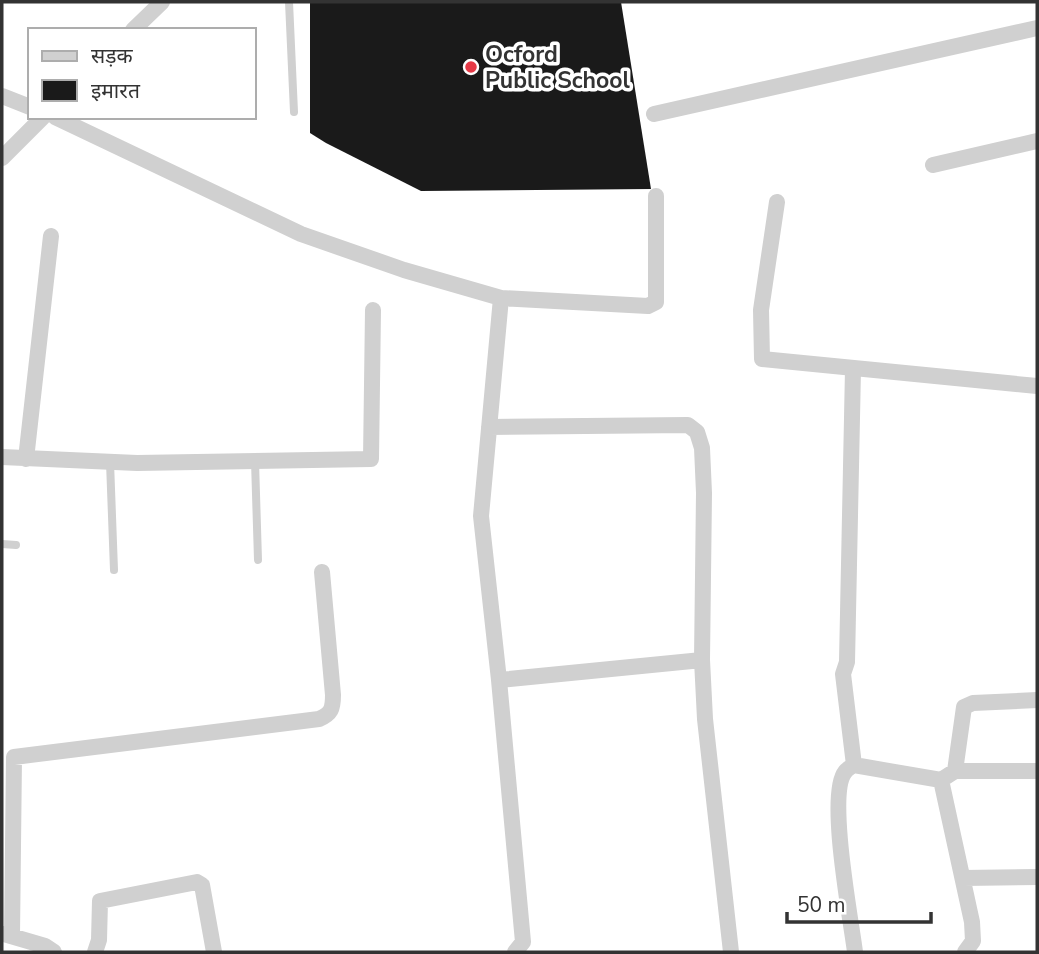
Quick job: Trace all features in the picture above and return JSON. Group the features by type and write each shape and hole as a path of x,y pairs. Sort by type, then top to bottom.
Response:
{"street":[{"path":"136,28 162,2"},
{"path":"654,114 1037,28"},
{"path":"2,96 28,106"},
{"path":"2,158 41,119"},
{"path":"59,119 301,234 404,270 501,298 648,306 654,304 656,196"},
{"path":"933,165 1037,141"},
{"path":"777,202 761,310 762,359 1037,386"},
{"path":"26,459 51,236"},
{"path":"501,298 481,516 523,942 515,952"},
{"path":"2,457 110,462 371,459 373,310"},
{"path":"853,369 847,662 844,674 854,765"},
{"path":"489,426 688,425 697,432 702,448 704,493 702,660 705,719 730,952"},
{"path":"54,952 45,946 7,935 14,757 318,719 329,715 333,707 333,695 321,572"},
{"path":"499,680 702,660"},
{"path":"955,771 964,707 973,703 1037,700"},
{"path":"855,952 839,835 840,786 844,772 854,765 941,780 955,771 1037,771"},
{"path":"941,780 972,931 972,941 965,952"},
{"path":"963,878 1037,877"},
{"path":"94,952 99,940 100,901 197,882 202,885 214,952"}],"lane":[{"path":"289,2 294,112"},
{"path":"255,461 258,560"},
{"path":"110,462 114,570"},
{"path":"2,544 16,545"}],"building":[{"name":"Ocford Public School","path":"310,2 621,2 651,189 421,191 326,143 310,133"}],"place":[{"name":"Ocford Public School","path":"471,67"}]}
